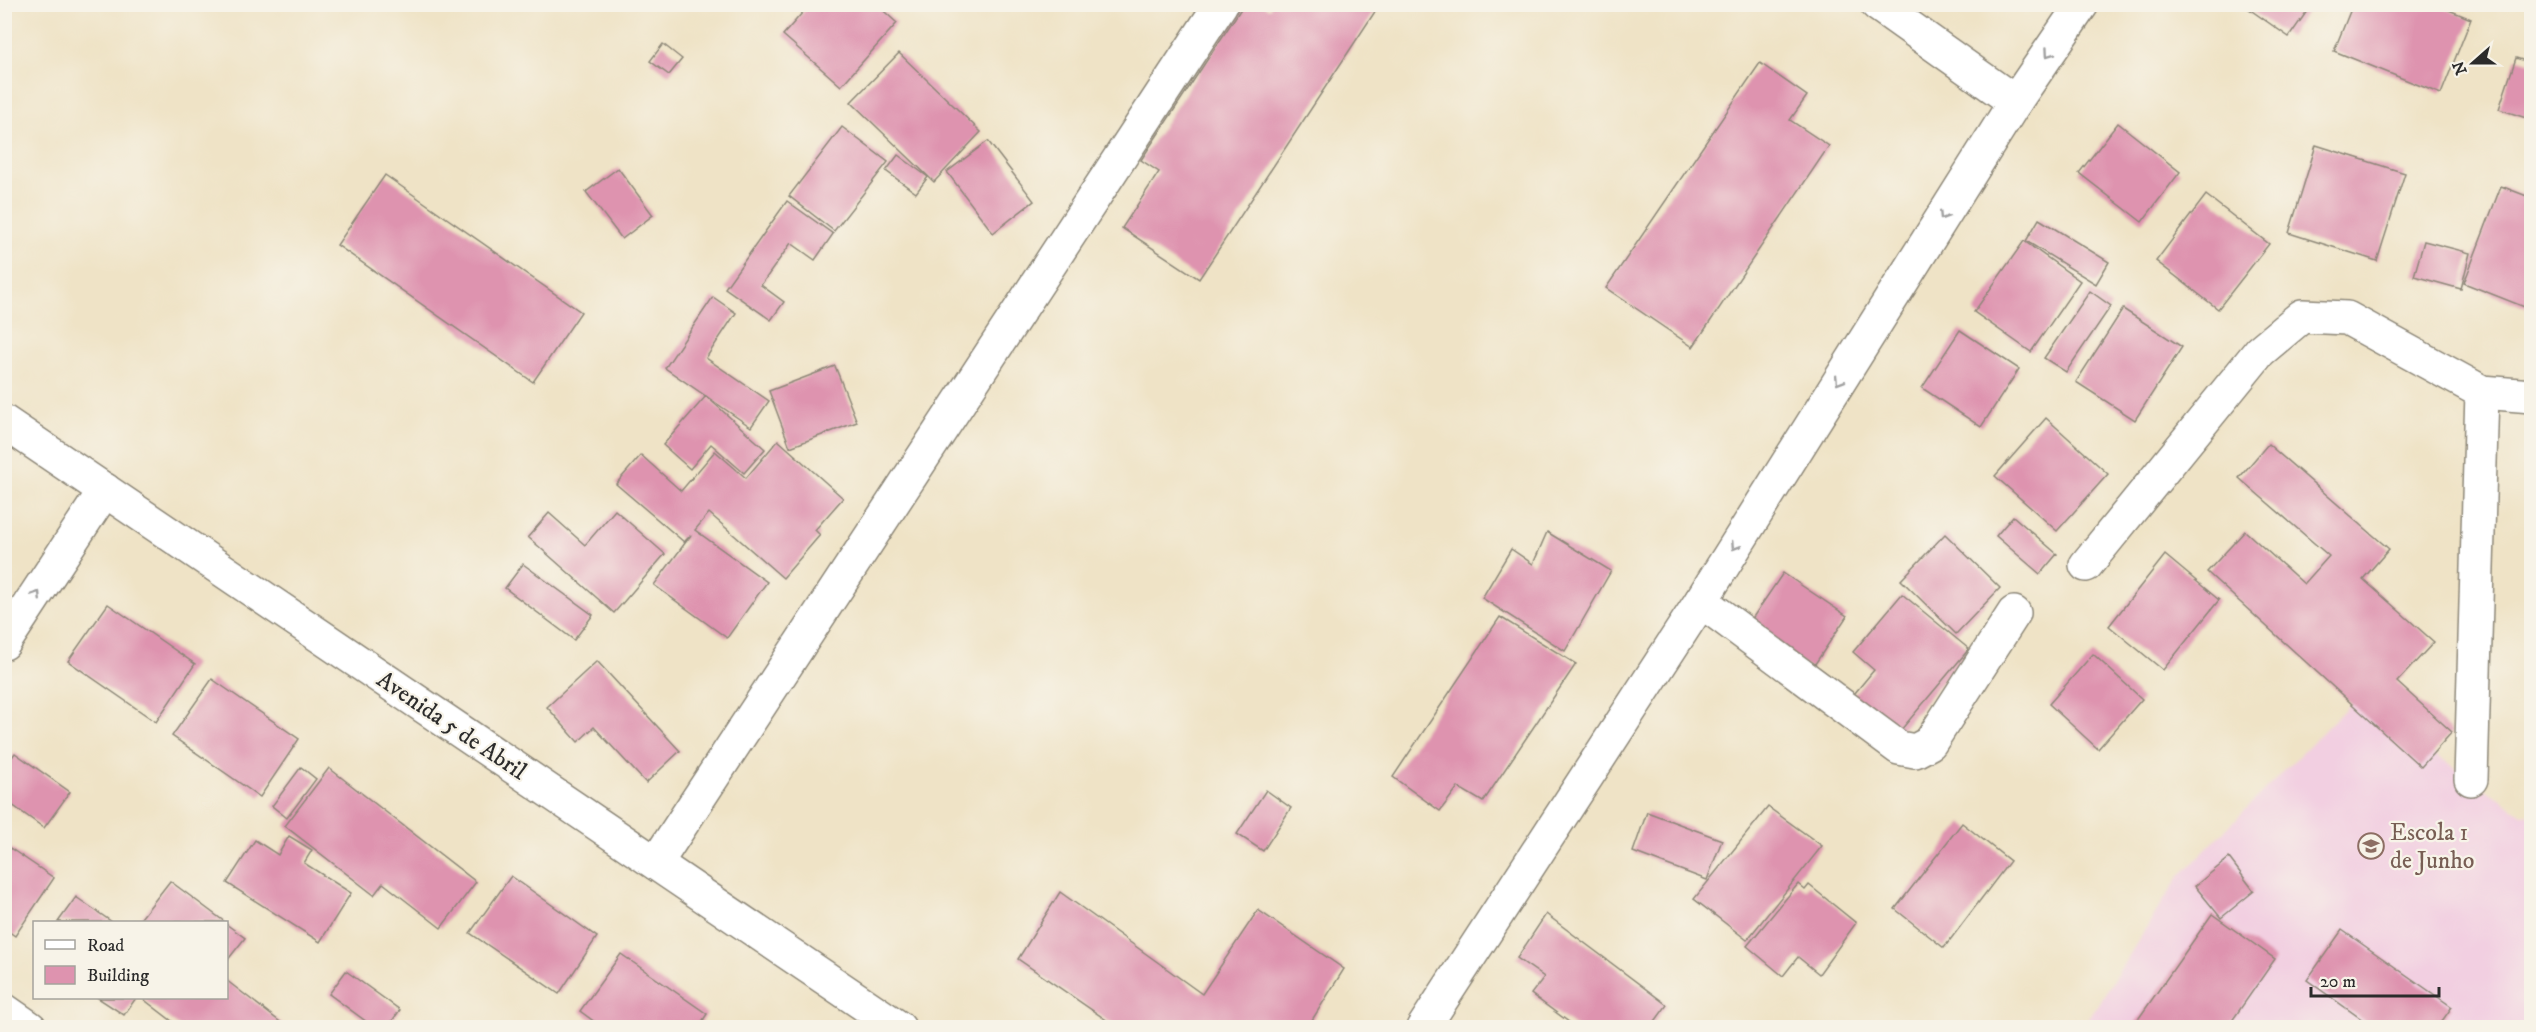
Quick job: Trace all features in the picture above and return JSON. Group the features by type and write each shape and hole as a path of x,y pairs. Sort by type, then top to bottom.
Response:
{"street":[{"path":"656,863 1221,4"},
{"path":"1877,4 2015,102"},
{"path":"1423,1028 1701,602 2015,102 2082,4"},
{"path":"2086,565 2260,351 2302,316 2348,318 2482,392 2532,396"},
{"path":"2471,779 2482,392"},
{"name":"Avenida 5 de Abril","path":"4,422 899,1028"},
{"path":"4,644 105,490"},
{"path":"1701,602 1899,748 1915,751 1930,743 2014,613"},
{"path":"4,1010 30,1028"}],"shaded area":[{"name":"Escola 1 de Junho","path":"2355,699 2522,814 2531,815 2531,1027 2083,1028 2178,878"}],"building":[{"path":"810,4 876,4 897,23 841,86 783,35"},
{"path":"1244,4 1262,4 1269,9 1272,4 1380,4 1199,279 1122,228 1159,172 1141,160"},
{"path":"2242,4 2312,4 2289,37"},
{"path":"2353,4 2434,4 2471,19 2441,94 2334,51"},
{"path":"663,44 682,59 669,75 650,61"},
{"path":"899,53 981,132 934,182 851,102"},
{"path":"2516,58 2532,63 2532,120 2499,109"},
{"path":"1760,63 1807,96 1790,120 1829,146 1693,347 1606,288"},
{"path":"2118,123 2180,172 2142,222 2079,173"},
{"path":"842,127 888,162 834,231 789,196"},
{"path":"988,141 1034,201 993,233 947,172"},
{"path":"2316,145 2405,173 2377,261 2289,233"},
{"path":"898,155 928,177 916,193 886,171"},
{"path":"618,168 653,215 622,239 586,192"},
{"path":"385,175 581,312 533,382 337,245"},
{"path":"2501,186 2532,198 2532,310 2464,283"},
{"path":"2206,195 2269,244 2218,309 2156,261"},
{"path":"787,201 833,234 815,260 791,243 761,285 784,302 771,320 725,288"},
{"path":"2039,219 2109,262 2096,284 2026,241"},
{"path":"2024,241 2080,281 2031,352 1974,312"},
{"path":"2424,241 2470,253 2461,289 2414,276"},
{"path":"2090,291 2111,306 2066,372 2044,358"},
{"path":"713,297 736,313 706,358 769,401 751,427 665,368"},
{"path":"2123,309 2182,347 2135,420 2076,382"},
{"path":"1960,330 2019,369 1981,427 1922,388"},
{"path":"835,366 857,422 790,447 769,391"},
{"path":"706,396 765,449 744,473 711,444 690,469 663,445"},
{"path":"2046,418 2108,474 2057,531 1995,476"},
{"path":"778,440 843,498 815,530 820,535 783,578 709,513 695,530 767,582 727,638 654,585 691,535 684,542 616,484 641,455 681,491 715,451 746,478"},
{"path":"2268,444 2389,549 2363,579 2434,642 2397,682 2452,732 2421,767 2207,572 2245,531 2304,584 2329,556 2239,478"},
{"path":"615,510 665,554 614,613 528,537 549,513 585,545"},
{"path":"2013,516 2057,554 2040,574 1996,536"},
{"path":"1547,532 1611,571 1565,651 1482,598 1511,549 1533,564"},
{"path":"1945,534 2000,588 1956,634 1901,580"},
{"path":"2165,555 2219,600 2163,670 2109,626"},
{"path":"523,564 593,615 574,640 505,588"},
{"path":"1783,573 1847,616 1811,670 1747,626"},
{"path":"1902,594 1969,649 1895,737 1850,699 1874,670 1853,652"},
{"path":"108,604 195,664 156,722 68,661"},
{"path":"1500,617 1576,664 1483,802 1458,787 1440,811 1393,777"},
{"path":"2093,654 2142,699 2098,749 2049,704"},
{"path":"597,661 680,751 646,783 594,727 578,742 547,707"},
{"path":"212,679 299,739 260,797 172,736"},
{"path":"15,753 70,792 44,828 4,799 4,768"},
{"path":"301,767 316,779 287,818 272,806"},
{"path":"329,768 476,882 441,928 383,883 374,895 285,826"},
{"path":"1266,790 1291,808 1263,851 1237,834"},
{"path":"1768,807 1822,846 1747,940 1694,899"},
{"path":"1647,812 1722,840 1707,880 1633,852"},
{"path":"1962,823 2010,861 1944,948 1895,909"},
{"path":"289,836 312,850 304,863 351,893 320,942 227,883 255,840 278,855"},
{"path":"4,844 54,878 15,936 4,928"},
{"path":"2229,858 2254,891 2221,918 2195,886"},
{"path":"511,876 597,937 559,994 470,933"},
{"path":"170,881 224,921 139,921"},
{"path":"1798,884 1805,890 1809,885 1856,923 1819,974 1798,957 1783,976 1747,946"},
{"path":"1060,892 1202,994 1258,910 1344,969 1307,1028 1118,1028 1018,959"},
{"path":"76,897 111,921 59,921"},
{"path":"1546,914 1667,1005 1650,1028 1577,1028 1531,994 1544,977 1517,958"},
{"path":"2212,914 2275,959 2227,1028 2132,1028"},
{"path":"228,925 245,938 228,959"},
{"path":"2342,930 2452,1007 2437,1028 2374,1028 2307,980"},
{"path":"621,954 707,1014 698,1028 603,1028 580,1011"},
{"path":"346,971 400,1010 387,1028 375,1028 329,994"},
{"path":"228,982 288,1028 181,1028 143,999 228,999"},
{"path":"100,999 135,999 124,1015"}],"place":[{"name":"Escola 1 de Junho","path":"2371,846"}]}
